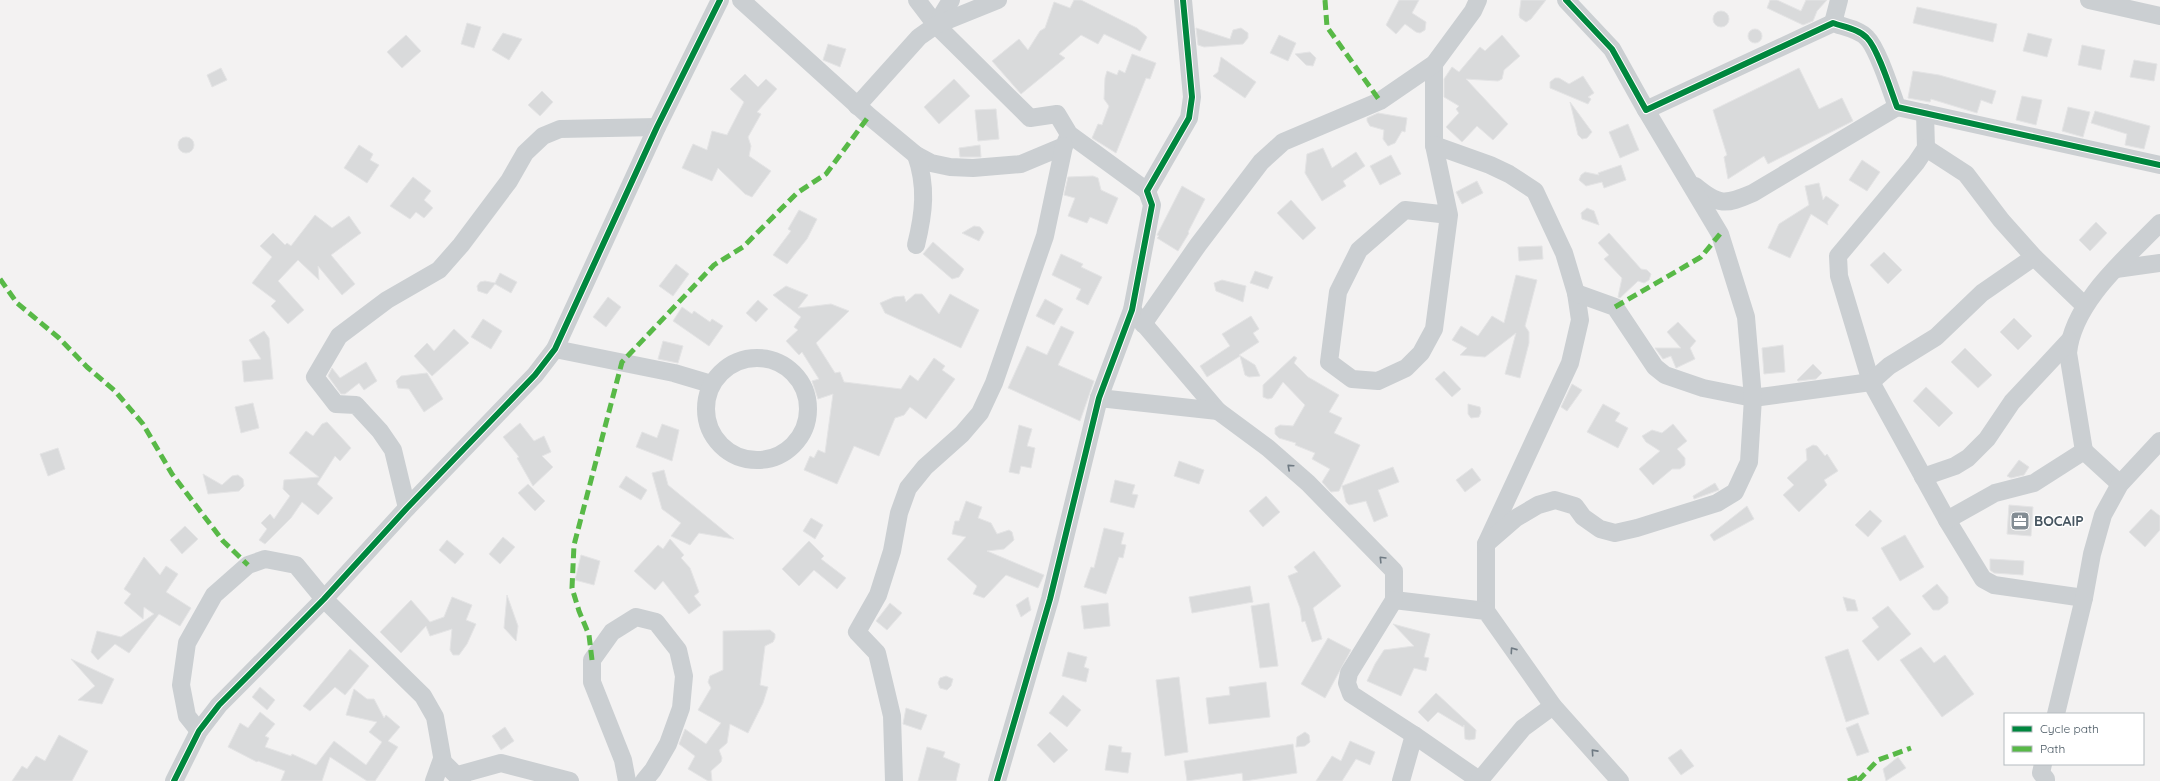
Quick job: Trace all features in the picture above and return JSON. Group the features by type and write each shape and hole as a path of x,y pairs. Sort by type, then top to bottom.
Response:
{"street":[{"path":"174,781 199,731 242,679 324,599 407,508 535,374 555,349 657,127 720,0"},
{"path":"741,0 857,106 916,155 931,163 950,168 973,168 1021,164 1067,140"},
{"path":"894,781 892,716 877,653 858,632 878,595 892,551 899,513 908,488 925,467 962,434 980,413 994,383 1045,236 1067,140 1058,114 1030,118 936,25 917,0"},
{"path":"936,25 951,0"},
{"path":"857,106 919,37 936,25 998,0"},
{"path":"1147,191 1189,118 1192,97 1183,0"},
{"path":"1143,324 1198,245 1261,162 1283,142 1380,101 1434,64 1473,11 1478,0"},
{"path":"1486,544 1516,518 1538,505 1555,500 1575,506 1583,517 1600,529 1615,533 1717,503 1735,492 1749,462 1753,398 1746,317 1720,234 1684,176 1612,49 1566,0"},
{"path":"1833,24 1838,0"},
{"path":"2089,0 2160,16"},
{"path":"1646,110 1833,24 1856,31 1867,38 1873,47 1897,107"},
{"path":"1434,64 1434,145 1449,215 1434,329 1421,353 1406,368 1378,381 1352,379 1329,362 1338,292 1359,250 1405,210 1449,215"},
{"path":"1684,176 1711,200 1732,202 1753,193 1897,107 2160,165"},
{"path":"1925,113 1926,148 1916,164 1838,256 1839,276 1871,382 1947,520 1983,579 1994,585 2084,598"},
{"path":"407,508 393,450 380,431 356,405 336,404 315,377 339,336 387,300 439,270 461,245 509,181 525,152 543,136 560,129 657,127"},
{"path":"997,781 1050,599 1099,398 1132,310 1152,205 1147,191 1067,140"},
{"path":"1434,145 1490,164 1535,190 1564,253 1576,293 1580,320 1570,363 1486,544 1486,611 1553,706 1620,781"},
{"path":"1926,148 1966,174 2001,220 2034,257 2085,306"},
{"path":"916,155 922,172 924,195 923,216 916,245"},
{"path":"2120,484 2084,451 2068,353 2069,341 2075,324 2085,306 2116,269 2160,223"},
{"path":"1576,293 1615,307 1655,367 1665,375 1703,388 1753,398 1871,382 1889,366 1936,337 1982,293 2034,257"},
{"path":"2116,269 2160,263"},
{"path":"1132,310 1218,411 1268,448 1308,483 1394,571 1394,600 1349,673 1347,683 1352,694 1414,735 1479,781 1523,728 1553,706"},
{"path":"1923,477 1955,466 1968,458 1987,439 2012,402 2069,341"},
{"path":"555,349 674,373 711,384"},
{"path":"763,357 782,363 798,377 807,395 808,415 802,434 789,450 771,459 750,461 731,454 716,442 706,424 705,403 711,384 724,368 742,359 763,357"},
{"path":"1099,398 1218,411"},
{"path":"2056,713 2084,598 2092,554 2103,515 2120,484 2160,441"},
{"path":"1947,520 1995,493 2034,483 2084,451"},
{"path":"199,731 187,716 182,685 187,643 214,595 248,565 265,559 296,566 324,599 423,696 435,717 444,762"},
{"path":"1394,600 1486,611"},
{"path":"627,781 623,760 592,682 592,660 612,632 636,618 656,622 678,650 684,676 681,708 668,744 653,770 644,781"},
{"path":"1401,781 1414,735"},
{"path":"434,781 442,759 460,778 500,763 570,781"}],"building":[{"path":"1074,0 1081,0 1137,28 1147,37 1140,51 1104,34 1098,44 1081,35 1059,54 1065,58 1021,94 992,61 1019,39 1028,50 1040,31 1045,28 1054,2 1070,8"},
{"path":"1399,0 1419,0 1412,13 1426,22 1425,30 1420,33 1416,32 1405,24 1396,34 1386,25"},
{"path":"1521,0 1546,0 1531,19 1526,22 1520,18 1519,15"},
{"path":"1770,0 1777,0 1801,11 1806,0 1827,0 1817,11 1813,21 1803,25 1767,8"},
{"path":"1917,7 1997,24 1993,42 1913,23"},
{"path":"1718,11 1724,11 1729,16 1727,25 1724,27 1718,27 1713,22 1713,16"},
{"path":"467,23 481,27 474,48 461,44"},
{"path":"1196,28 1230,39 1233,30 1241,28 1248,33 1248,38 1243,44 1204,47 1198,45"},
{"path":"1755,29 1760,31 1762,36 1760,41 1755,43 1750,41 1748,36 1750,31"},
{"path":"503,33 522,39 509,60 492,50"},
{"path":"2028,33 2052,39 2047,57 2023,51"},
{"path":"406,35 421,51 402,68 387,52"},
{"path":"1279,35 1296,43 1288,61 1270,53"},
{"path":"1502,35 1520,56 1504,70 1502,79 1498,81 1466,79 1508,124 1493,140 1477,126 1462,142 1446,127 1459,113 1456,109 1459,106 1444,97 1444,79 1452,67 1459,72 1480,47 1485,51"},
{"path":"828,44 846,49 840,67 823,60"},
{"path":"2082,45 2105,50 2101,70 2078,65"},
{"path":"1310,52 1316,58 1313,66 1306,65 1295,54"},
{"path":"1132,54 1156,63 1150,79 1146,78 1116,153 1092,138 1098,124 1102,125 1109,106 1104,99 1105,78 1107,71 1117,75 1119,70 1125,73"},
{"path":"1221,57 1256,82 1245,98 1213,76 1218,72"},
{"path":"2134,60 2157,64 2154,81 2130,77"},
{"path":"221,68 227,80 212,87 207,75"},
{"path":"1799,68 1819,109 1842,98 1853,121 1768,164 1764,156 1728,179 1724,157 1727,155 1713,110"},
{"path":"1913,71 1939,75 1996,91 1992,104 1981,100 1977,113 1931,99 1930,102 1908,98"},
{"path":"745,74 758,87 766,79 777,89 757,112 761,114 748,137 751,146 749,156 771,171 752,197 745,194 718,168 712,181 682,168 693,144 707,150 712,131 727,135 744,102 730,89"},
{"path":"1583,76 1594,93 1588,97 1591,99 1588,104 1550,88 1550,82 1555,78 1559,78 1569,84"},
{"path":"954,79 970,96 939,124 924,107"},
{"path":"542,91 553,102 540,116 528,105"},
{"path":"2022,96 2042,100 2036,125 2016,120"},
{"path":"1570,102 1592,132 1587,138 1582,139 1578,135"},
{"path":"2068,107 2090,112 2083,137 2062,131"},
{"path":"996,109 999,139 978,141 975,110"},
{"path":"2095,111 2150,126 2144,149 2125,145 2127,134 2091,123"},
{"path":"1378,113 1407,118 1405,132 1402,131 1395,143 1388,146 1383,139 1384,130 1370,126 1367,121 1367,118"},
{"path":"1628,124 1639,150 1620,158 1609,132"},
{"path":"186,137 193,142 194,145 189,152 186,153 179,148 178,145 183,138"},
{"path":"359,145 373,154 370,160 379,165 367,183 344,168"},
{"path":"980,145 981,157 960,157 959,148"},
{"path":"1323,148 1332,168 1356,152 1365,166 1343,181 1346,186 1322,201 1305,173 1307,154"},
{"path":"1391,155 1401,174 1380,185 1370,166"},
{"path":"1862,160 1880,172 1867,191 1849,180"},
{"path":"1621,165 1626,180 1604,188 1602,182 1586,186 1579,180 1581,175 1585,172 1599,175 1598,173"},
{"path":"1093,176 1098,178 1101,190 1118,198 1107,224 1090,217 1087,223 1068,216 1075,198 1064,195 1068,177"},
{"path":"413,177 431,191 424,200 433,208 424,218 416,212 410,219 390,206"},
{"path":"1477,181 1483,193 1462,204 1456,192"},
{"path":"1819,183 1823,200 1826,196 1839,205 1827,222 1828,225 1811,214 1790,258 1768,248 1779,224 1809,205 1805,186"},
{"path":"1182,186 1205,199 1188,232 1189,233 1178,251 1157,238 1159,236 1157,235"},
{"path":"1291,200 1316,228 1303,240 1277,213"},
{"path":"1587,208 1594,211 1599,225 1582,219 1581,213"},
{"path":"799,210 817,219 807,239 787,264 773,255 791,231 788,229"},
{"path":"315,215 332,228 349,216 361,233 331,255 355,284 342,295 318,266 319,280 298,260 278,281 304,310 288,324 271,306 276,301 252,283 272,257 260,246 273,233 285,245 287,243 291,246"},
{"path":"2096,222 2107,233 2090,251 2079,240"},
{"path":"974,226 980,227 984,232 979,241 962,233"},
{"path":"1609,233 1641,269 1647,270 1651,274 1649,280 1644,283 1638,281 1620,298 1618,297 1622,278 1604,259 1609,255 1598,243"},
{"path":"933,242 964,269 959,277 952,279 923,254"},
{"path":"1542,246 1543,259 1519,261 1518,247"},
{"path":"1884,252 1902,270 1888,284 1870,265"},
{"path":"1061,254 1083,264 1081,267 1102,277 1088,305 1076,299 1081,289 1052,275"},
{"path":"676,264 689,274 673,296 659,286"},
{"path":"1255,271 1273,277 1268,289 1250,283"},
{"path":"500,273 517,282 511,293 495,284 487,294 478,291 477,286 480,282 485,281 495,283"},
{"path":"1516,275 1537,280 1525,326 1529,332 1529,343 1520,378 1505,374 1516,333 1485,357 1460,355 1467,348 1452,340 1461,326 1478,336 1492,316 1504,323"},
{"path":"1222,280 1246,286 1243,302 1216,291 1214,283"},
{"path":"786,286 808,295 798,308 831,304 849,311 816,343 835,373 840,372 844,382 901,389 910,375 918,381 934,358 945,366 942,370 955,379 926,419 910,407 904,415 895,418 879,456 854,446 837,484 804,470 810,456 814,458 818,450 825,453 833,394 818,399 812,381 819,379 802,352 799,355 786,341 798,330 794,327 801,317 773,295"},
{"path":"915,294 922,294 939,314 950,294 979,310 961,348 885,313 880,303 894,297 904,296 906,302"},
{"path":"608,297 621,307 606,327 593,317"},
{"path":"1045,299 1063,309 1054,325 1036,316"},
{"path":"758,300 768,309 756,322 746,313"},
{"path":"682,307 692,314 694,311 710,322 712,319 723,326 709,346 673,321"},
{"path":"1251,316 1259,329 1253,333 1259,342 1239,355 1255,365 1260,376 1249,377 1245,375 1240,356 1207,377 1200,366 1230,346 1222,334"},
{"path":"2014,318 2032,336 2018,350 2000,332"},
{"path":"483,319 502,331 491,349 471,337"},
{"path":"1678,322 1696,341 1690,348 1695,359 1676,368 1671,356 1663,359 1655,348 1681,348 1667,332"},
{"path":"1061,326 1074,332 1058,365 1094,381 1080,421 1008,388 1027,346 1047,355"},
{"path":"454,329 469,343 432,376 414,356 427,343 434,351"},
{"path":"264,331 269,338 273,379 244,382 242,361 261,359 249,340"},
{"path":"663,341 683,346 678,363 658,359"},
{"path":"1783,345 1785,372 1764,374 1762,348"},
{"path":"1965,348 1992,375 1978,388 1951,362"},
{"path":"1294,356 1297,358 1294,363 1308,377 1339,395 1329,412 1342,418 1334,433 1360,445 1339,491 1331,492 1322,482 1330,469 1312,459 1315,453 1295,445 1296,443 1279,438 1275,434 1275,428 1280,425 1293,426 1305,405 1283,382 1272,398 1268,399 1263,397 1263,385"},
{"path":"366,362 377,381 364,390 359,383 345,394 341,394 328,376 332,368 340,378"},
{"path":"1813,364 1822,373 1816,379 1798,381 1797,380"},
{"path":"1444,371 1461,389 1452,397 1435,379"},
{"path":"427,373 443,399 424,412 409,389 398,388 396,381 401,376"},
{"path":"1572,384 1582,390 1567,411 1561,407"},
{"path":"1926,387 1953,413 1939,427 1913,401"},
{"path":"253,403 259,428 241,433 235,407"},
{"path":"1468,404 1480,407 1481,412 1479,417 1471,418 1468,414"},
{"path":"1603,404 1620,413 1615,421 1628,428 1618,448 1587,432"},
{"path":"327,422 351,448 340,461 335,456 317,484 333,498 318,515 302,502 291,518 265,544 259,540 267,529 261,523 270,514 274,519 290,496 283,489 284,480 319,477 289,453 306,431 313,436 322,424"},
{"path":"520,423 534,441 544,436 551,452 542,456 553,467 533,486 517,458 519,457 503,437"},
{"path":"662,424 679,430 672,461 636,447 642,432 657,438"},
{"path":"1673,424 1687,441 1677,449 1685,458 1685,465 1680,469 1672,469 1653,485 1639,469 1660,451 1646,442 1642,436 1652,430 1662,433"},
{"path":"1019,425 1032,429 1027,446 1035,448 1031,468 1021,466 1019,474 1009,472"},
{"path":"1813,445 1817,446 1825,456 1827,454 1838,471 1824,480 1827,485 1799,512 1783,495 1794,485 1787,478 1807,460 1806,449"},
{"path":"58,448 65,469 48,476 40,454"},
{"path":"2019,460 2029,467 2024,475 2011,478 2007,476"},
{"path":"1179,461 1204,470 1199,484 1174,476"},
{"path":"1393,467 1399,482 1378,490 1388,516 1374,522 1366,501 1349,505 1346,502 1342,486"},
{"path":"1472,468 1481,480 1465,492 1456,480"},
{"path":"664,470 668,485 734,539 699,533 690,545 671,536 681,523 662,509 652,473"},
{"path":"203,474 222,485 232,476 238,475 243,479 244,486 239,491 208,494"},
{"path":"626,476 647,490 641,500 619,487"},
{"path":"1115,480 1135,485 1132,494 1138,495 1134,508 1110,502"},
{"path":"1715,483 1719,490 1694,499 1693,496"},
{"path":"528,484 545,501 535,511 518,493"},
{"path":"1266,496 1280,512 1263,527 1249,511"},
{"path":"966,501 982,507 978,518 991,523 997,534 1009,530 1012,532 1014,540 1004,549 987,551 1044,575 1038,588 1006,575 984,598 973,594 977,586 947,559 966,537 952,534 955,521 959,521"},
{"name":"BOCAIP","path":"2009,505 2033,507 2031,536 2007,534"},
{"path":"1747,506 1754,519 1714,541 1710,535"},
{"path":"2151,509 2160,516 2160,530 2145,547 2129,532"},
{"path":"1870,510 1882,521 1868,537 1855,525"},
{"path":"811,518 823,525 815,539 803,531"},
{"path":"185,526 198,539 182,554 170,540"},
{"path":"1104,528 1124,533 1121,544 1126,545 1123,558 1119,557 1106,594 1084,587 1091,567 1094,568"},
{"path":"1905,535 1924,567 1900,581 1881,548"},
{"path":"503,537 515,547 500,564 489,554"},
{"path":"670,539 684,555 681,558 690,568 699,592 694,596 701,605 689,614 663,581 655,590 634,571 658,545 663,549"},
{"path":"447,540 464,554 455,564 439,550"},
{"path":"809,541 824,556 821,559 846,578 837,589 814,570 799,586 782,569"},
{"path":"1314,551 1341,586 1313,608 1322,639 1312,642 1305,621 1302,622 1300,608 1288,576 1298,572 1294,567"},
{"path":"581,555 600,561 594,585 575,580"},
{"path":"144,557 160,575 166,566 178,574 166,592 191,608 180,626 159,614 129,653 115,644 98,660 91,652 97,631 121,637 154,614 144,607 143,619 124,603 131,594 124,589"},
{"path":"1990,559 2024,561 2023,575 1994,573 1990,570"},
{"path":"1937,584 1948,597 1948,603 1939,610 1933,610 1922,596"},
{"path":"1250,586 1253,602 1192,613 1189,597"},
{"path":"507,595 518,626 516,641 504,628"},
{"path":"452,597 472,605 466,620 476,624 467,644 459,655 453,655 450,650 452,629 430,636 426,626 401,653 380,632 411,600 430,622 444,617"},
{"path":"1028,597 1031,610 1021,617 1016,605"},
{"path":"1843,597 1855,600 1858,611 1847,611"},
{"path":"890,603 902,613 887,630 876,621"},
{"path":"1108,603 1110,626 1084,629 1081,606"},
{"path":"1269,603 1278,666 1260,668 1251,606"},
{"path":"1888,606 1911,634 1878,661 1862,641 1879,627 1872,618"},
{"path":"1393,624 1430,634 1424,657 1429,658 1426,671 1414,668 1401,696 1367,681 1384,650 1414,646"},
{"path":"770,630 775,634 775,638 773,642 765,646 760,685 768,687 763,703 748,733 730,724 727,743 719,750 722,758 721,762 711,771 712,781 708,781 688,769 695,756 679,744 685,729 706,744 721,723 698,710 711,688 708,682 710,676 723,670 723,631"},
{"path":"1328,638 1351,650 1325,698 1301,684"},
{"path":"1921,647 1934,663 1945,655 1974,694 1942,717 1900,660"},
{"path":"350,649 369,666 345,695 335,687 310,711 303,706"},
{"path":"1848,649 1869,714 1846,722 1825,657"},
{"path":"1068,652 1087,657 1084,667 1089,669 1086,682 1062,676"},
{"path":"71,659 114,679 102,704 78,700 95,686"},
{"path":"946,676 953,679 951,686 947,690 940,688 938,683 940,678"},
{"path":"1179,677 1188,752 1165,756 1156,680"},
{"path":"1266,682 1270,717 1209,724 1206,698 1230,695 1229,687"},
{"path":"260,687 275,700 267,710 252,697"},
{"path":"354,689 367,699 374,699 384,718 386,715 400,727 388,741 398,747 375,781 367,781 330,757 322,781 281,781 285,771 258,761 257,762 228,747 240,723 248,728 260,712 275,724 265,736 269,738 265,747 291,756 292,754 316,765 334,741 366,765 382,742 369,732 377,722 346,715"},
{"path":"1436,693 1476,730 1475,739 1465,739 1464,725 1463,727 1438,712 1428,722 1418,712"},
{"path":"1063,695 1081,710 1067,727 1049,713"},
{"path":"906,708 927,715 921,730 903,724"},
{"path":"1858,723 1869,752 1857,756 1846,728"},
{"path":"505,727 514,741 501,750 492,736"},
{"path":"1050,732 1068,750 1054,763 1037,745"},
{"path":"1305,732 1309,735 1310,742 1305,746 1296,747 1297,737"},
{"path":"59,735 88,751 72,781 12,781 22,766 27,769 36,756 45,761"},
{"path":"1350,741 1375,752 1370,765 1356,759 1342,781 1316,781 1332,756 1341,761"},
{"path":"1293,744 1297,773 1245,781 1243,781 1242,773 1187,781 1184,761"},
{"path":"1109,745 1122,747 1121,752 1131,753 1128,773 1105,770"},
{"path":"927,747 945,752 943,757 960,764 956,781 918,781"},
{"path":"1681,749 1694,766 1681,775 1668,758"},
{"path":"1898,757 1906,768 1886,781 1883,769"}],"marked path":[{"path":"1325,0 1327,27 1380,101"},
{"path":"592,660 589,635 579,611 572,588 574,545 622,362 714,265 743,247 797,193 826,174 869,116"},
{"path":"1615,307 1701,257 1720,234"},
{"path":"0,279 17,303 59,338 87,367 115,391 143,424 172,474 223,541 248,565"},
{"path":"1858,781 1878,760 1911,748"},
{"path":"1848,781 1861,776"}],"cycle path":[{"path":"174,781 199,731 219,705 324,599 407,508 535,375 555,349 657,127 720,0"},
{"path":"997,781 1050,599 1099,398 1132,310 1152,205 1147,191 1189,118 1192,97 1183,0"},
{"path":"1566,0 1612,49 1646,110 1833,23 1860,32 1871,43 1880,60 1897,107 2160,165"}],"place":[{"name":"BOCAIP","path":"2020,521"}]}
